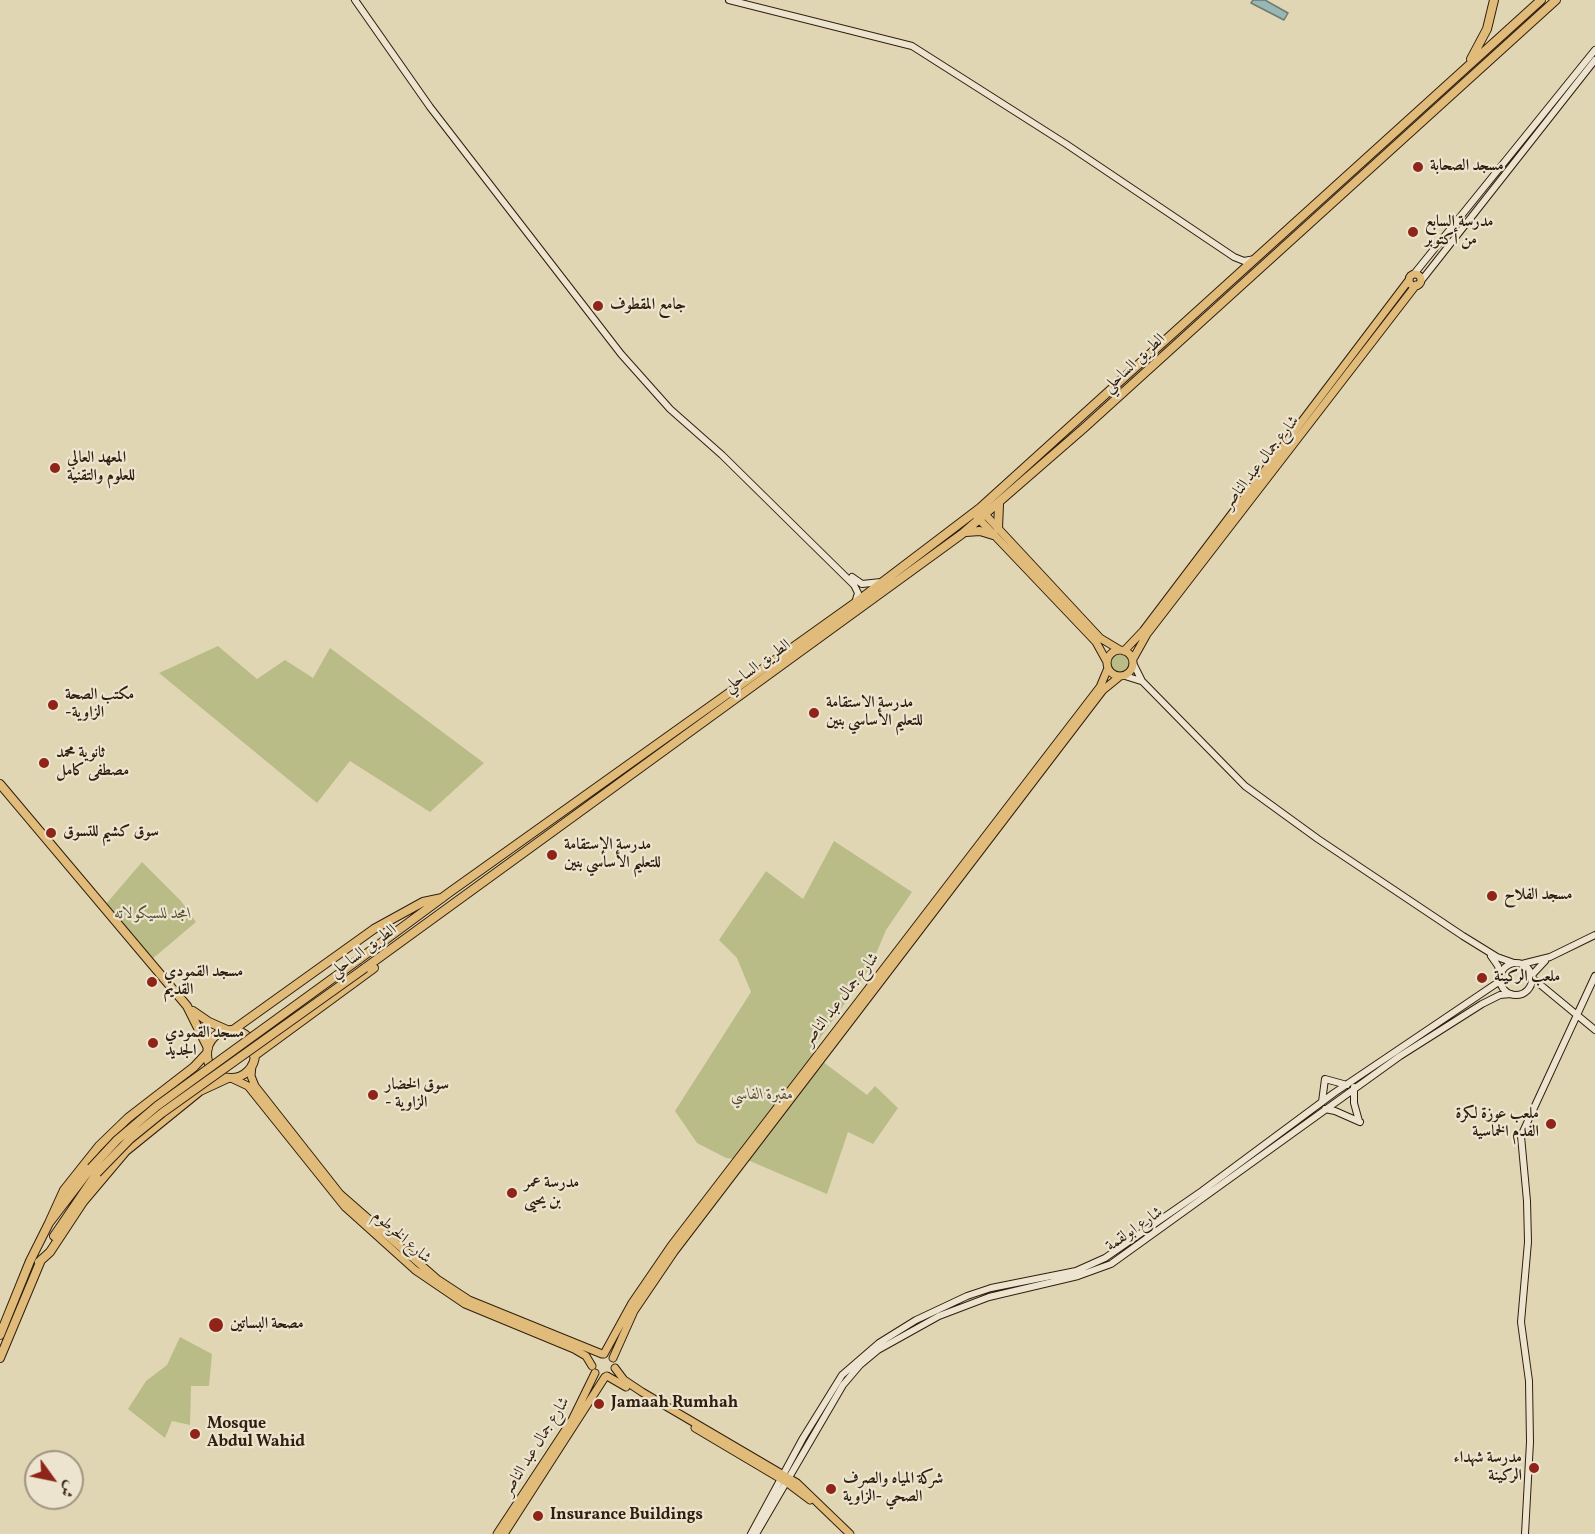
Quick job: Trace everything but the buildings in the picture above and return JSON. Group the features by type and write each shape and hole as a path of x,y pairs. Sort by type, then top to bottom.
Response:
{"highway":[{"path":"1461,74 1478,49 1487,29 1494,0"},
{"name":"الطريق الساحلي","path":"0,1335 30,1261 49,1224 124,1133 157,1106 442,898 962,534 980,514 1233,279 1541,0"},
{"name":"الطريق الساحلي","path":"0,1358 39,1262 94,1170 162,1113 365,968 781,662 885,581 980,514 1000,503 1556,0"},
{"path":"962,534 975,531 996,532 1000,503"},
{"path":"0,784 188,1006 209,1022 249,1039 254,1056 252,1065 243,1074 200,1091 126,1151 83,1202 50,1252 39,1262"},
{"path":"49,1224 64,1190 99,1146 134,1114 194,1068 218,1034 231,1030 374,929 423,902 442,898"},
{"path":"254,1056 377,966 402,940"},
{"path":"188,1006 213,1070 230,1078"}],"main road":[{"name":"شارع جمال عبد الناصر","path":"603,1354 632,1303 671,1246 1100,687 1111,654 1122,650 1143,631 1415,280"},
{"name":"شارع جمال عبد الناصر","path":"613,1358 634,1311 674,1252 1103,690 1122,676 1133,662 1147,634 1415,280"},
{"path":"980,514 1096,642 1108,665 1122,676"},
{"path":"996,532 1100,638 1122,650 1133,662"},
{"name":"شارع الخرطوم","path":"252,1065 251,1076 255,1086 332,1184 350,1204 437,1279 469,1300 603,1354"},
{"name":"شارع الخرطوم","path":"230,1078 250,1089 345,1208 415,1270 465,1304 574,1348 586,1356 594,1369"},
{"path":"845,1534 785,1478 594,1369 595,1358 603,1354 613,1358 615,1368 624,1380 785,1478 818,1501 850,1534"},
{"path":"606,1376 615,1368"},
{"name":"شارع جمال عبد الناصر","path":"496,1534 566,1428 589,1389 594,1369"},
{"name":"شارع جمال عبد الناصر","path":"504,1534 606,1376"}],"street":[{"path":"355,0 430,107 621,354 670,409 722,455 856,586 855,603"},
{"path":"729,0 912,46 1066,144 1234,257 1244,261 1258,257"},
{"name":"شارع جمال عبد الناصر","path":"1415,280 1595,50"},
{"name":"شارع جمال عبد الناصر","path":"1415,280 1595,60"},
{"path":"1233,279 1237,266 1234,257"},
{"path":"835,564 862,584 885,581"},
{"path":"1133,662 1142,681 1245,786 1318,839 1487,951 1514,963 1522,964 1550,957 1595,935"},
{"path":"1122,676 1142,681"},
{"path":"1487,951 1498,966 1503,989 1511,994 1540,991 1551,994"},
{"path":"1525,992 1530,985 1531,976 1550,957"},
{"path":"1500,979 1504,968 1514,963"},
{"path":"1522,964 1531,976 1595,1030"},
{"path":"1525,1534 1530,1410 1521,1322 1528,1242 1521,1136 1549,1070 1595,976"},
{"name":"شارع ابولقمة","path":"785,1478 843,1385 860,1365 878,1350 939,1316 989,1297 1078,1276 1111,1264 1323,1106 1500,979"},
{"name":"شارع ابولقمة","path":"1351,1086 1482,1004 1500,995 1511,994"},
{"path":"1325,1079 1351,1086 1360,1122 1335,1111 1323,1106 1325,1079"},
{"path":"751,1534 785,1478"},
{"path":"756,1534 785,1478"}],"green space":[{"path":"218,646 257,679 285,660 313,678 330,648 484,763 430,812 350,761 317,803 159,673"},
{"path":"1120,652 1128,655 1131,663 1128,671 1120,674 1112,671 1109,663 1112,655"},
{"name":"مقبرة الفاسي","path":"834,841 912,892 886,930 870,968 810,1052 867,1095 875,1086 898,1108 873,1144 848,1132 827,1194 750,1161 726,1158 697,1143 675,1111 751,992 737,958 719,940 766,871 803,899"},
{"name":"امجد للسيكولاته","path":"142,862 181,901 196,922 151,960 106,904"},
{"path":"180,1337 212,1354 209,1386 191,1386 190,1425 172,1421 165,1438 128,1409 146,1381 167,1365"}],"water":[{"path":"1253,0 1265,0 1288,13 1284,20 1251,3"}],"place":[{"name":"مسجد الصحابة","path":"1418,167"},
{"name":"مدرسة السابع من أكتوبر","path":"1413,232"},
{"name":"جامع المقطوف","path":"598,306"},
{"name":"المعهد العالي للعلوم والتقنية","path":"55,468"},
{"name":"مكتب الصحة -الزاوية","path":"53,705"},
{"name":"مدرسة الاستقامة للتعليم الأساسي بنين","path":"814,713"},
{"name":"ثانوية محمد مصطفى كامل","path":"44,763"},
{"name":"سوق كشيم للتسوق","path":"51,833"},
{"name":"مدرسة اﻹستقامة للتعليم اﻷساسي بنين","path":"552,855"},
{"name":"مسجد الفلاح","path":"1492,896"},
{"name":"ملعب الركينة","path":"1482,978"},
{"name":"مسجد القمودي القديم","path":"152,982"},
{"name":"مسجد القمودي الجديد","path":"153,1043"},
{"name":"سوق الخضار - الزاوية","path":"373,1095"},
{"name":"ملعب عوزة لكرة الفدم الخماسية","path":"1551,1124"},
{"name":"مدرسة عمر بن يحيى","path":"512,1193"},
{"name":"مصحة البساتين","path":"216,1325"},
{"name":"Jamaah Rumhah","path":"599,1404"},
{"name":"Mosque Abdul Wahid","path":"195,1434"},
{"name":"مدرسة شهداء الركينة","path":"1534,1468"},
{"name":"شركة المياه والصرف الصحي -الزاوية","path":"831,1489"},
{"name":"Insurance Buildings","path":"538,1516"}]}
